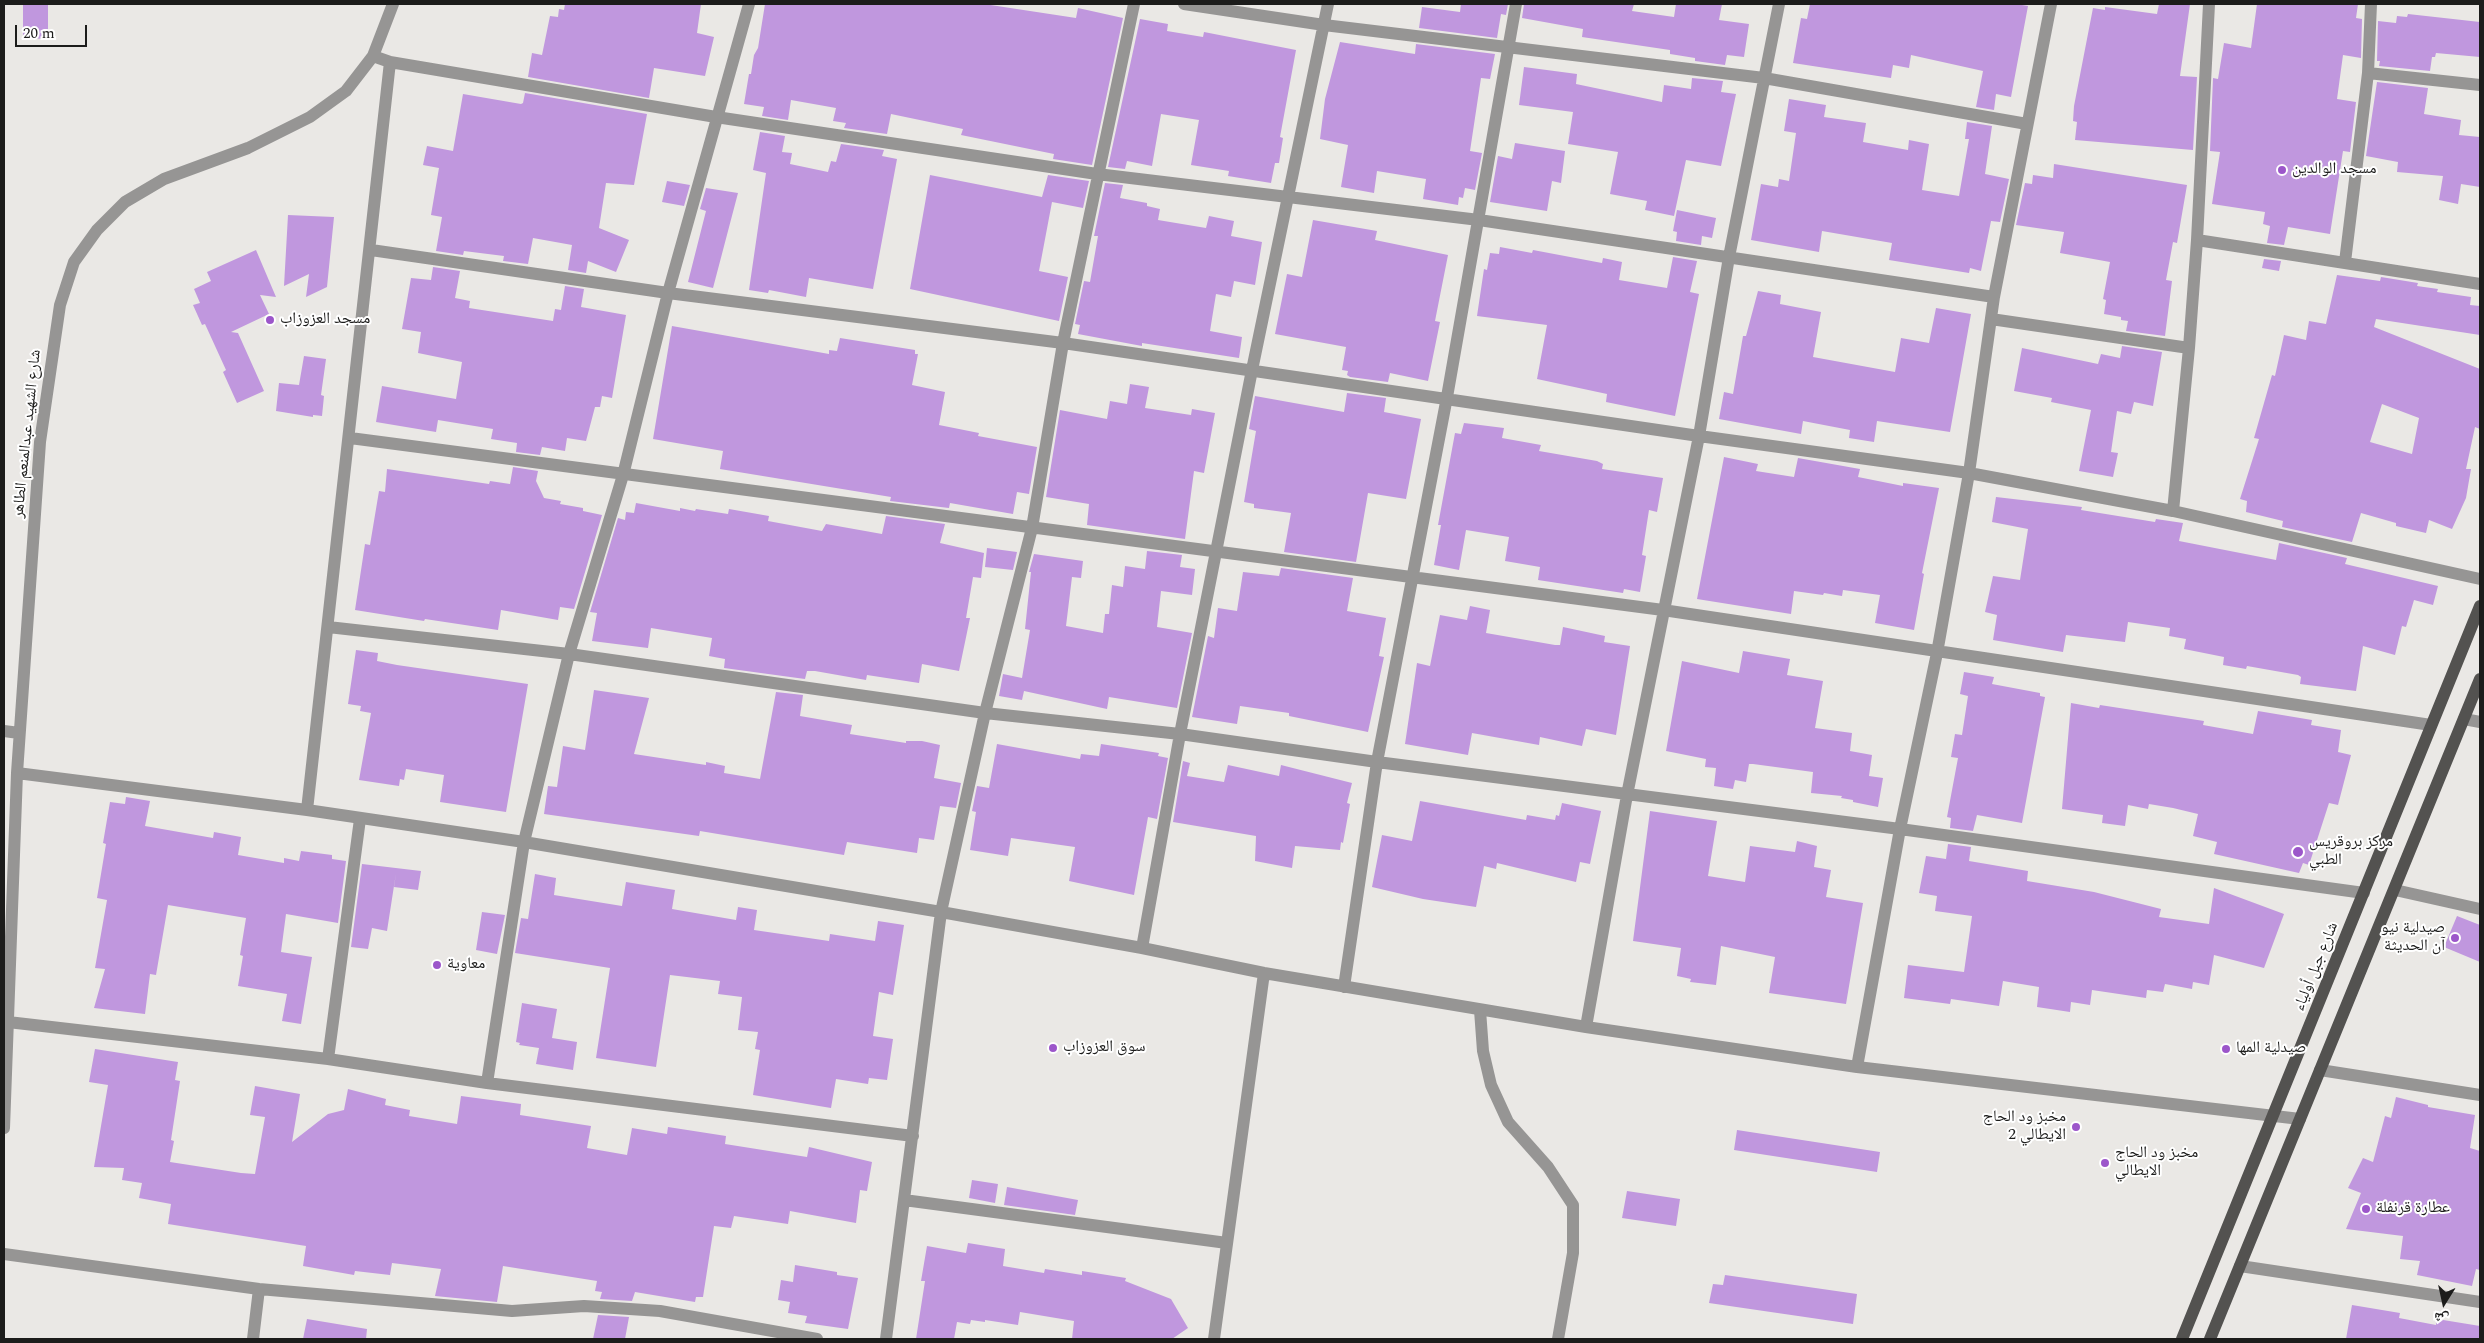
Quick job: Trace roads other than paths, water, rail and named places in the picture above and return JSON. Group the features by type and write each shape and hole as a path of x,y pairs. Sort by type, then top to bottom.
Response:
{"main road":[{"name":"شارع جبل أولياء","path":"2182,1339 2480,606"},
{"path":"2210,1339 2480,679"}],"street":[{"name":"شارع الشهيد عبدالمنعم الطاهر","path":"4,1128 19,733 40,442 60,305 74,262 97,230 125,202 164,179 248,148 310,117 346,91 373,56 393,4"},
{"path":"487,1083 524,842 569,654 623,476 668,294 749,4"},
{"path":"886,1339 941,912 985,713 1032,528 1063,343 1134,4"},
{"path":"1184,4 1324,25 1764,78 2027,124"},
{"path":"1142,948 1180,734 1218,552 1252,370 1328,4"},
{"path":"1344,987 1377,762 1447,397 1516,4"},
{"path":"1586,1028 1627,795 1699,436 1729,257 1779,4"},
{"path":"1858,1067 1900,829 1937,652 1969,473 1994,297 2051,4"},
{"path":"2172,511 2189,348 2197,240 2209,4"},
{"path":"2345,262 2368,73 2371,4"},
{"path":"373,56 390,62 716,117 1097,174 1479,220 1994,297"},
{"path":"307,810 371,250 390,62"},
{"path":"2368,73 2480,85"},
{"path":"2197,240 2480,284"},
{"path":"371,250 668,294 1063,343 1447,397 1699,436 1969,473 2172,511 2480,579"},
{"path":"1991,319 2189,348"},
{"path":"350,438 623,476 1413,576 1663,610 2431,725"},
{"path":"328,627 569,654 985,713 1180,734 1627,795 1900,829 2364,893"},
{"path":"2464,719 2480,722"},
{"path":"4,731 19,733"},
{"path":"17,773 307,810 524,842 941,912 1142,948 1264,973 1586,1028 1858,1067 2300,1119"},
{"path":"328,1058 360,818"},
{"path":"2395,890 2480,909"},
{"path":"1214,1339 1264,973"},
{"path":"1480,1010 1483,1051 1494,1093 1508,1122 1548,1167 1573,1205 1573,1253 1558,1339"},
{"path":"8,1022 328,1058 487,1083 913,1136"},
{"path":"2320,1070 2480,1095"},
{"path":"904,1200 1227,1244"},
{"path":"4,1254 258,1289 512,1311 584,1306 660,1311 816,1339"},
{"path":"2240,1266 2480,1302"},
{"path":"253,1339 258,1289"}],"place":[{"name":"مسجد الوالدين","path":"2282,170"},
{"name":"مسجد العزوزاب","path":"270,320"},
{"name":"مركز بروقريس الطبي","path":"2298,852"},
{"name":"صيدلية نيو آن الحديثة","path":"2455,938"},
{"name":"معاوية","path":"437,965"},
{"name":"سوق العزوزاب","path":"1053,1048"},
{"name":"صيدلية المها","path":"2226,1049"},
{"name":"مخبز ود الحاج الايطالي 2","path":"2076,1127"},
{"name":"مخبز ود الحاج الايطالي","path":"2105,1163"},
{"name":"عطارة قرنفلة","path":"2366,1209"}]}
